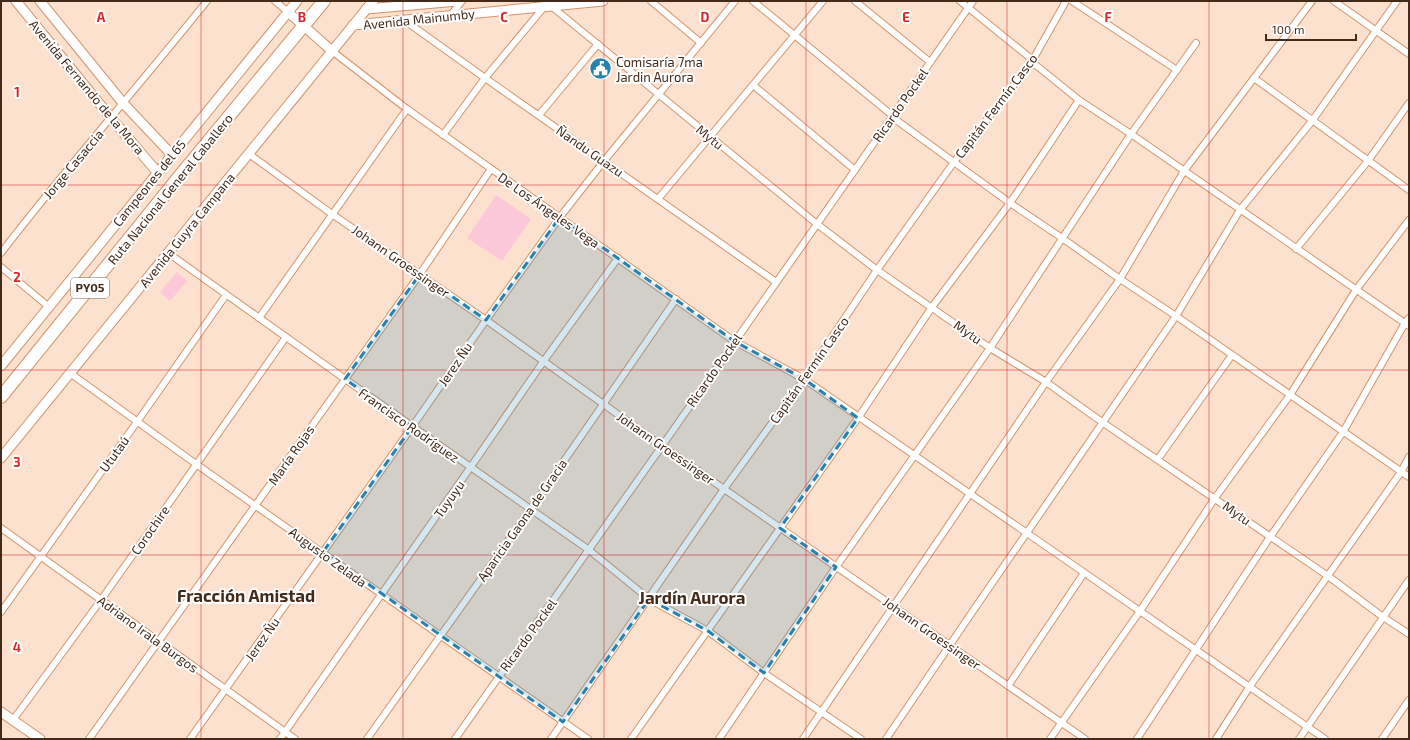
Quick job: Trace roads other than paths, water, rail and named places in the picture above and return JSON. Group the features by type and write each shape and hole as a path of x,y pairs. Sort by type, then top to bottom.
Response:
{"highway":[{"name":"Ruta Nacional General Caballero","path":"1,397 178,178 324,1"}],"street":[{"name":"Avenida Fernando de la Mora","path":"16,1 111,118 158,173"},
{"name":"Avenida Fernando de la Mora","path":"40,1 124,103 172,156"},
{"name":"Jorge Casaccia","path":"1,253 43,199 207,1"},
{"path":"275,1 288,12"},
{"name":"Campeones del 65","path":"1,366 297,1"},
{"name":"Avenida Guyra Campana","path":"1,458 373,1"},
{"name":"Avenida Mainumby","path":"366,9 458,1"},
{"path":"450,16 462,1"},
{"name":"Avenida Mainumby","path":"353,25 450,16 548,4 603,1"},
{"path":"651,1 701,44"},
{"name":"Jerez Ñu","path":"190,739 560,217 735,1"},
{"path":"753,1 892,116 1010,203 1409,477"},
{"path":"658,199 823,1"},
{"path":"855,1 930,62"},
{"path":"960,1 1029,57 1031,63 1037,66 1079,100 1131,134 1356,290 1408,323 1344,432 1270,537 1137,739"},
{"name":"Ricardo Pockel","path":"455,739 973,1"},
{"name":"Capitán Fermín Casco","path":"551,739 724,489 804,379 877,270 954,162 1031,63 1066,1"},
{"path":"1072,1 1177,70"},
{"path":"803,739 1046,382 1120,279 1184,171 1312,1"},
{"path":"1334,1 1409,54"},
{"path":"886,739 1026,532 1176,316 1240,210 1312,121 1396,1"},
{"path":"443,134 485,78 548,4"},
{"name":"Mytu","path":"548,4 817,224 877,270 990,348 1046,382 1102,422 1328,576 1383,617 1409,634"},
{"name":"De Los Ángeles Vega","path":"288,12 332,51 407,109 734,341 804,379 858,418 971,494 1325,739"},
{"name":"Ñandu Guazu","path":"404,20 776,282"},
{"path":"539,115 598,44"},
{"path":"719,739 836,567 990,348 1131,134 1196,44"},
{"path":"1254,78 1409,190"},
{"path":"752,86 855,170"},
{"path":"631,739 858,418 932,307 1010,203 1079,100"},
{"path":"1296,249 1368,161 1409,103"},
{"path":"259,318 407,109"},
{"name":"Johann Groessinger","path":"249,154 332,214 486,320 603,405 1085,739"},
{"name":"María Rojas","path":"89,739 420,274 491,169"},
{"path":"1050,739 1140,611 1215,498 1290,395 1356,290 1409,220"},
{"name":"Francisco Rodríguez","path":"168,253 345,380 589,550 649,599 708,631 764,673 861,739"},
{"name":"Tuyuyu","path":"280,739 543,362 618,258"},
{"path":"1,267 49,306"},
{"name":"Ututaú","path":"1,612 226,295"},
{"name":"Aparicia Gaona de Gracia","path":"367,739 530,510 676,299"},
{"name":"Corochire","path":"13,720 101,600 286,338"},
{"path":"1158,459 1232,355"},
{"name":"Augusto Zelada","path":"70,373 136,422 588,739"},
{"path":"1216,739 1250,686 1401,472 1409,457"},
{"name":"Adriano Irala Burgos","path":"1,528 295,739"},
{"path":"1008,686 1084,573"},
{"path":"1299,739 1409,580"},
{"path":"1382,739 1409,700"},
{"path":"1,712 35,738"}],"place":[{"name":"Comisaría 7ma Jardin Aurora","path":"600,69"}],"district":[{"name":"Fracción Amistad","path":"246,596"},
{"name":"Jardín Aurora","path":"692,598"}]}
